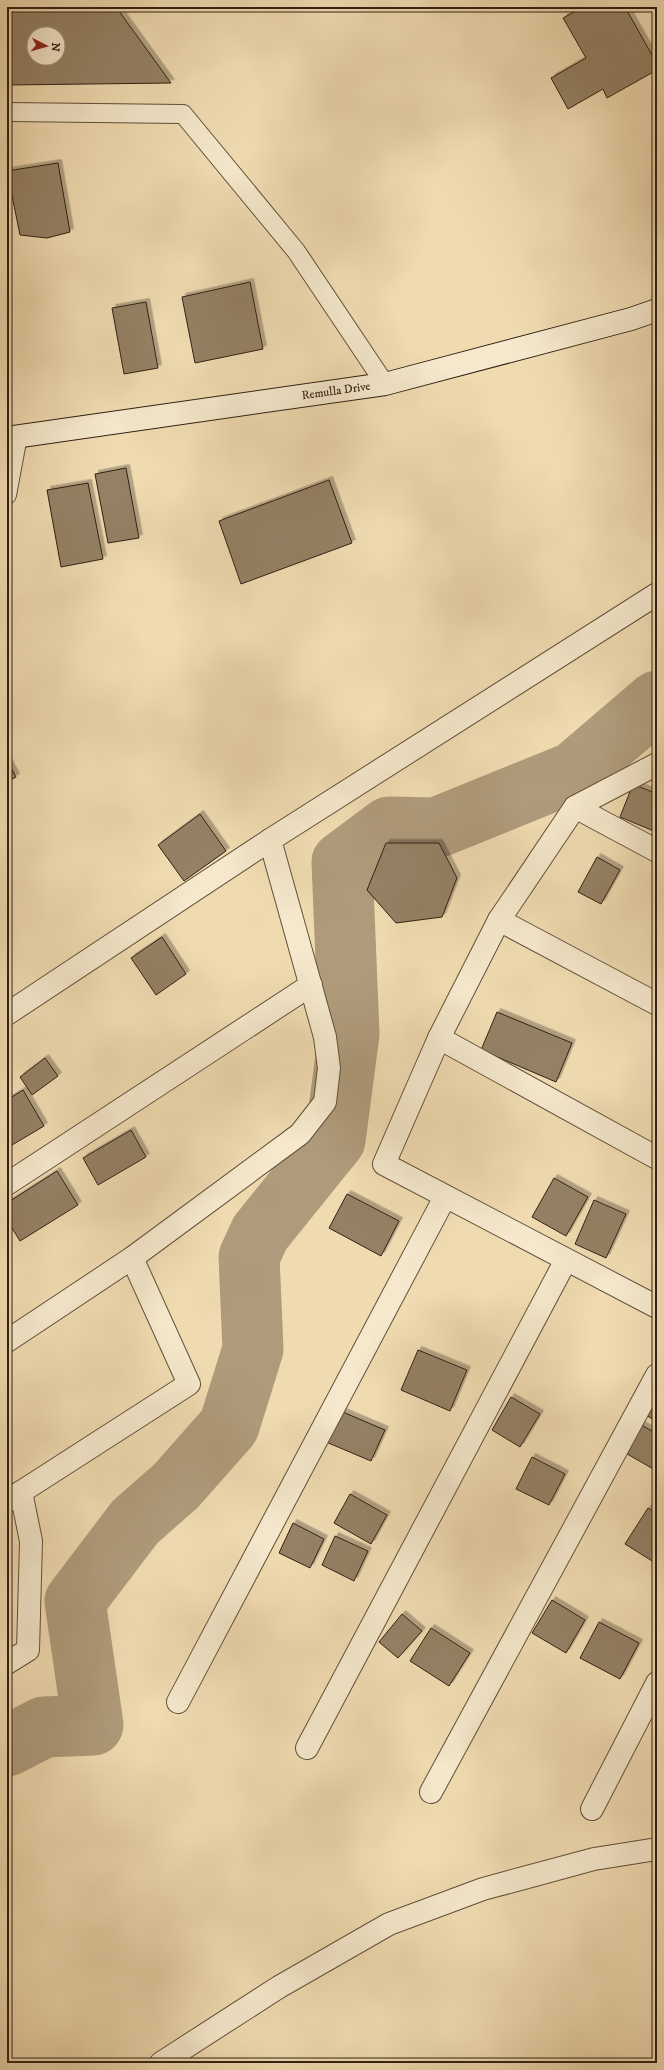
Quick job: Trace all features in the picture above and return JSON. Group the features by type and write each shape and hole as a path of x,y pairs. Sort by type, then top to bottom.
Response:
{"street":[{"name":"Remulla Drive","path":"13,437 385,384 632,319 657,310"},
{"path":"7,1014 270,840 657,594"},
{"path":"657,764 575,807 498,920 440,1038 384,1164 657,1307"},
{"path":"575,807 657,851"},
{"path":"7,1341 132,1258 300,1134 325,1102 329,1068 325,1037 270,840"},
{"path":"498,920 657,1004"},
{"path":"7,1184 311,985"},
{"path":"440,1038 657,1158"},
{"path":"178,1702 445,1197"},
{"path":"7,1663 28,1650 31,1541 14,1497 189,1384 132,1258"},
{"path":"308,1748 566,1260"},
{"path":"431,1792 657,1375"},
{"path":"592,1809 657,1683"},
{"path":"161,2063 279,1987 389,1924 483,1889 594,1859 657,1849"}],"lane":[{"path":"7,112 183,114 296,251 385,384"},
{"path":"7,495 13,437"}],"building":[{"path":"7,7 116,7 171,83 7,85"},
{"path":"583,7 625,7 657,64 657,70 607,98 603,89 568,109 551,78 586,58 563,18"},
{"path":"58,163 70,232 47,238 20,235 7,171"},
{"path":"250,282 263,349 195,363 182,297"},
{"path":"146,302 158,368 124,374 112,308"},
{"path":"126,468 139,538 108,543 95,474"},
{"path":"329,480 352,543 241,584 219,521"},
{"path":"88,483 103,559 61,567 47,490"},
{"path":"7,760 16,777 7,782"},
{"path":"633,784 657,794 656,832 620,817"},
{"path":"200,814 226,851 184,881 158,845"},
{"path":"386,843 439,843 457,878 442,917 396,923 367,890"},
{"path":"597,857 620,870 601,904 578,892"},
{"path":"162,937 186,974 156,995 131,958"},
{"path":"497,1012 572,1043 556,1082 481,1050"},
{"path":"45,1058 58,1076 32,1095 20,1077"},
{"path":"23,1090 44,1126 7,1148 7,1100"},
{"path":"131,1130 146,1157 98,1185 83,1158"},
{"path":"57,1171 78,1205 20,1241 7,1220 7,1203"},
{"path":"554,1178 588,1197 566,1236 532,1217"},
{"path":"347,1194 399,1221 381,1256 329,1228"},
{"path":"594,1200 626,1214 606,1258 575,1244"},
{"path":"418,1350 467,1370 450,1411 401,1390"},
{"path":"511,1397 540,1414 520,1447 492,1430"},
{"path":"657,1398 657,1422 646,1415"},
{"path":"338,1410 385,1430 371,1461 326,1442"},
{"path":"638,1423 657,1434 657,1466 655,1470 622,1451"},
{"path":"532,1457 565,1474 549,1505 516,1489"},
{"path":"350,1494 387,1515 371,1544 334,1523"},
{"path":"648,1508 657,1514 657,1564 625,1544"},
{"path":"293,1523 324,1539 310,1568 279,1553"},
{"path":"335,1536 368,1551 354,1581 322,1565"},
{"path":"552,1600 585,1620 566,1653 532,1633"},
{"path":"402,1614 422,1631 398,1658 379,1642"},
{"path":"599,1622 639,1643 620,1679 580,1658"},
{"path":"431,1628 470,1653 449,1686 410,1661"}],"waterway":[{"path":"7,1746 44,1727 93,1725 75,1601 135,1522 176,1486 229,1426 253,1349 249,1257 260,1233 335,1140 349,1034 342,862 389,827 436,828 574,772 657,701"}]}
